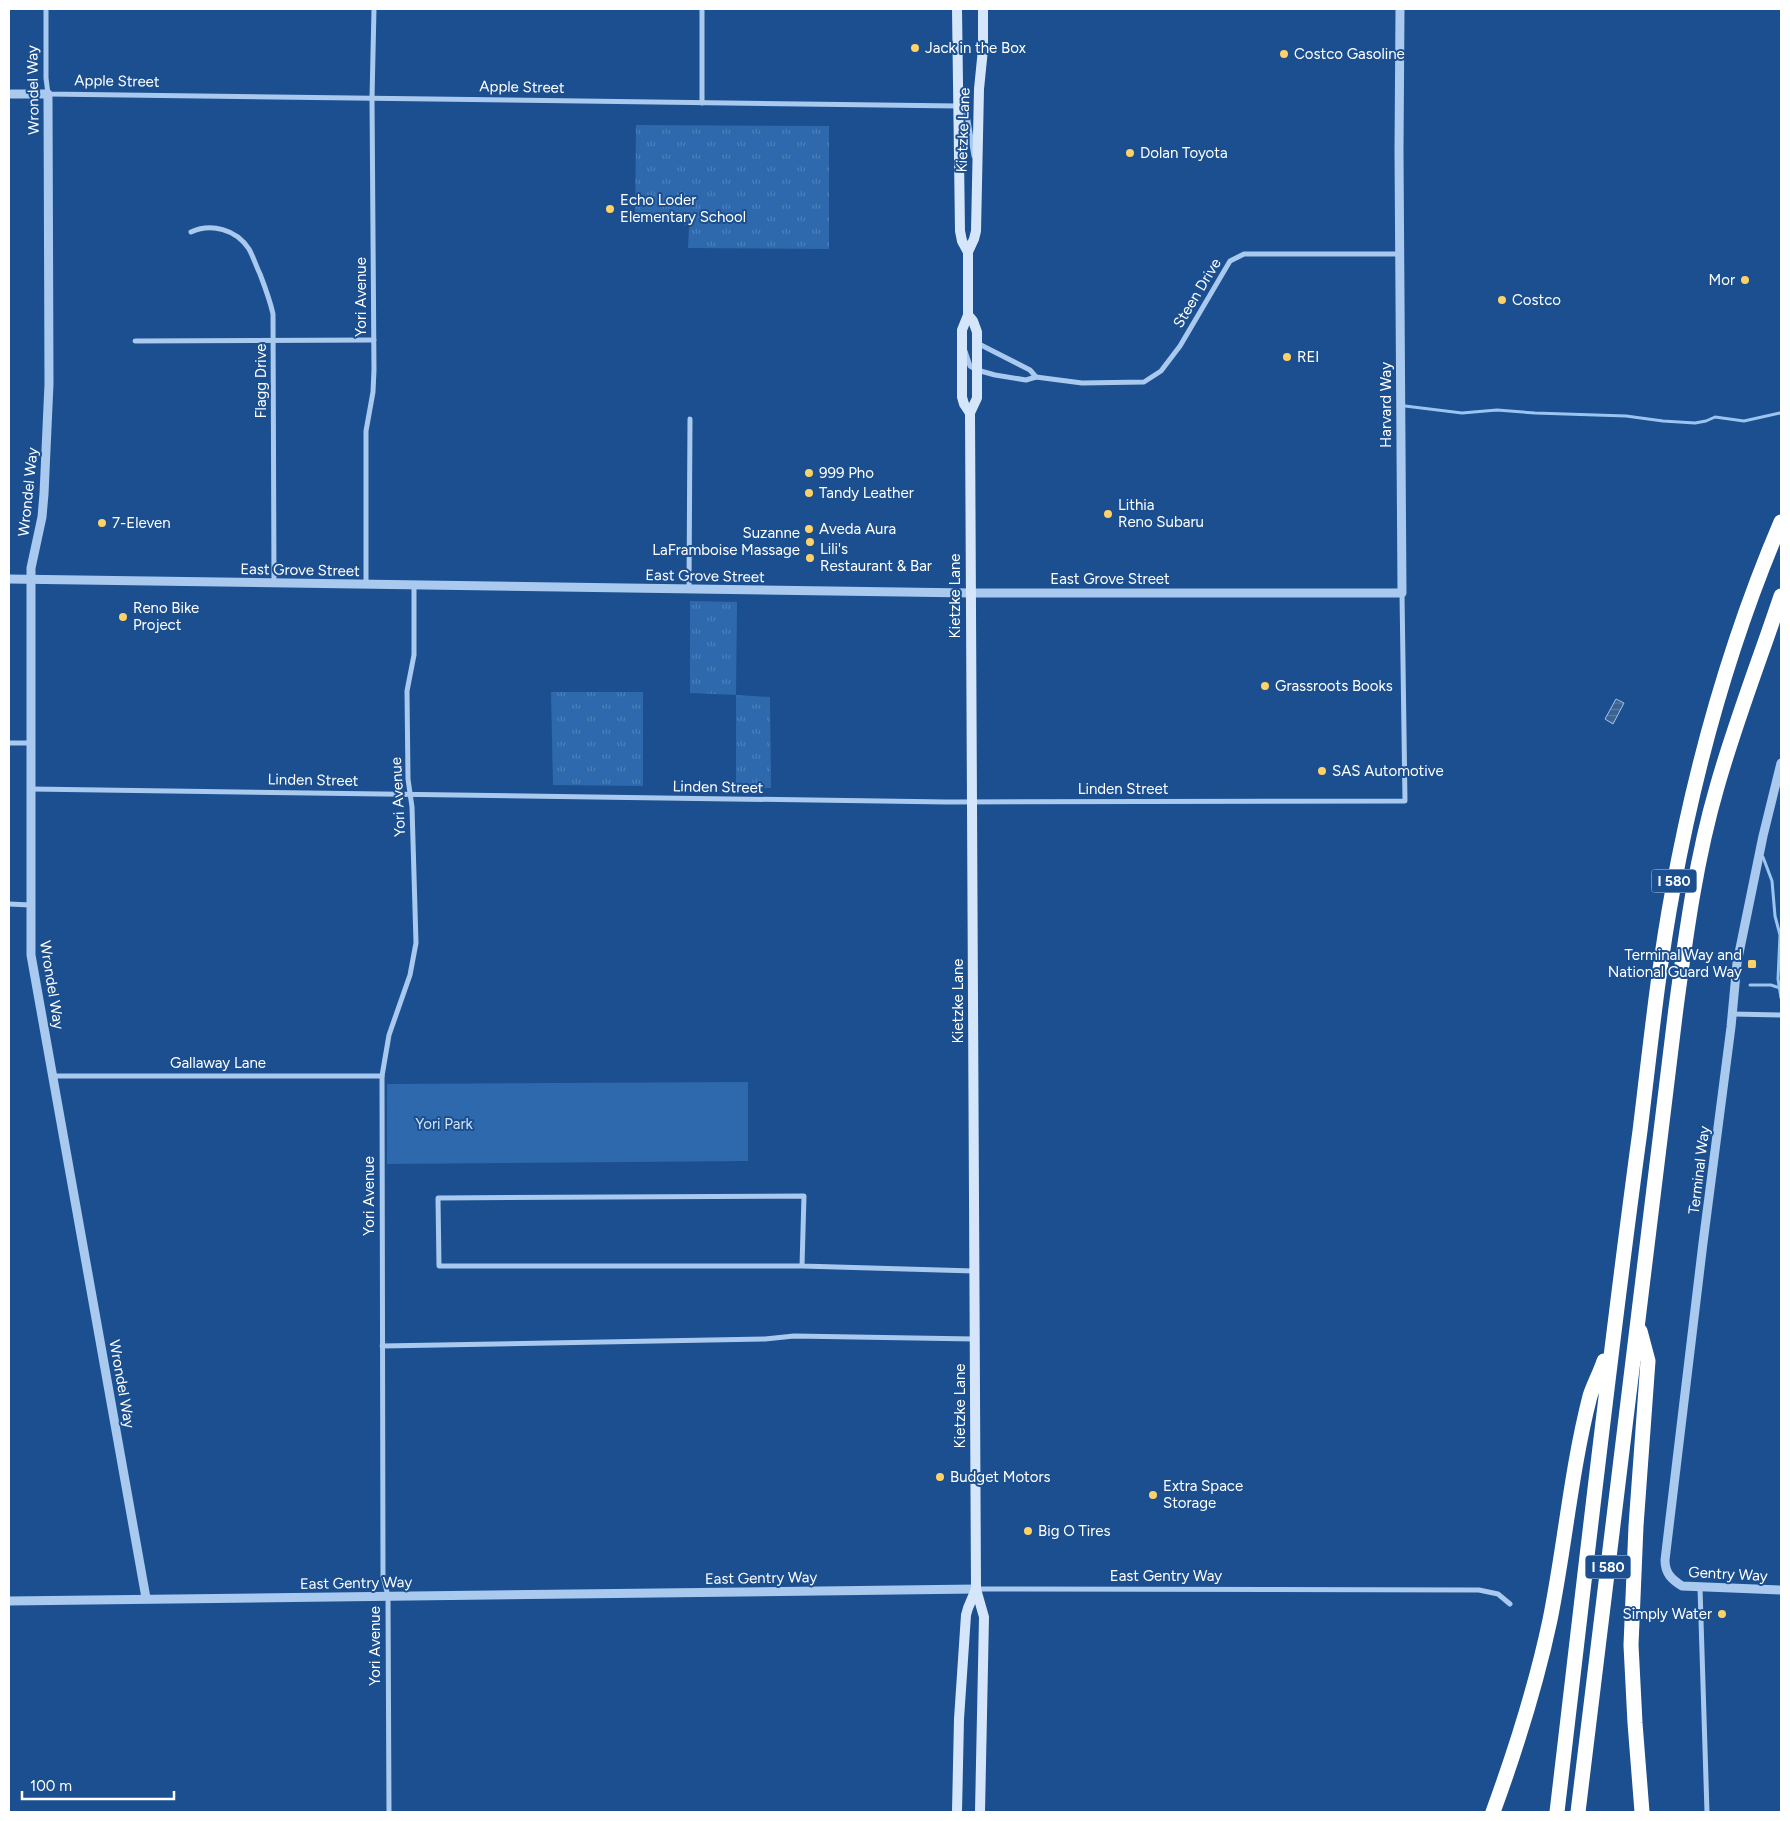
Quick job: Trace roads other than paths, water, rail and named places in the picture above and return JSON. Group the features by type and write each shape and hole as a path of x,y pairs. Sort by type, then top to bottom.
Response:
{"highway":[{"path":"1774,538 1781,510"},
{"name":"I 580","path":"1557,1812 1654,1008 1673,887 1697,780 1715,713 1745,616 1781,522"},
{"name":"I 580","path":"1578,1812 1679,989 1700,861 1717,787 1781,596"},
{"path":"1638,1322 1648,1361 1632,1610 1632,1682 1642,1812"},
{"path":"1495,1809 1516,1751 1550,1620 1591,1395 1612,1344"}],"main road":[{"name":"Kietzke Lane","path":"957,9 960,231 962,241 968,252"},
{"name":"Kietzke Lane","path":"970,413 962,397 962,330 968,315 968,252 976,232 983,9"},
{"name":"Kietzke Lane","path":"968,315 973,321 977,332 977,398 970,413 970,593 976,1589 984,1617 980,1812"},
{"name":"Kietzke Lane","path":"957,1812 959,1718 966,1615 976,1589"}],"street":[{"name":"Wrondel Way","path":"46,9 49,384 44,494 31,568 30,905 32,955 146,1598"},
{"name":"Yori Avenue","path":"366,585 366,431 373,392 374,340 372,98 374,9"},
{"path":"702,9 702,103"},
{"name":"Harvard Way","path":"1400,9 1404,801"},
{"name":"Apple Street","path":"9,94 958,106"},
{"path":"958,106 966,109 977,176"},
{"name":"Flagg Drive","path":"191,232 200,228 210,227 222,229 242,240 249,249 270,299 273,314 274,584"},
{"name":"Steen Drive","path":"977,370 1026,380 1036,377 1082,383 1144,382 1161,372 1180,346 1230,261 1242,255 1400,254"},
{"path":"135,340 374,340"},
{"path":"962,341 970,366 977,370"},
{"name":"Steen Drive","path":"977,343 1030,370 1036,377"},
{"path":"689,590 690,419"},
{"name":"East Grove Street","path":"9,579 970,593 1402,593"},
{"name":"Yori Avenue","path":"389,1812 388,1596 383,1576 382,1076 389,1035 410,975 416,943 412,816 408,779 408,691 414,655 414,585"},
{"path":"9,743 31,743"},
{"name":"Terminal Way","path":"1675,1582 1665,1570 1665,1560 1737,963 1763,836 1781,763"},
{"name":"Linden Street","path":"31,789 972,802 1404,801"},
{"path":"9,904 30,905"},
{"path":"1732,1014 1781,1015"},
{"name":"Gallaway Lane","path":"53,1076 382,1076"},
{"path":"802,1266 804,1196 438,1198 439,1266 802,1266 974,1271"},
{"path":"382,1346 745,1340 794,1336 974,1339"},
{"name":"Gentry Way","path":"1675,1582 1682,1586 1700,1588 1781,1590"},
{"path":"1700,1588 1707,1812"},
{"name":"East Gentry Way","path":"9,1601 976,1589 1479,1590 1498,1594 1510,1604"}],"waterway":[{"path":"1405,406 1462,413 1497,410 1626,416 1695,423 1715,417 1744,421 1780,413"},
{"path":"1763,857 1772,881 1775,916 1780,935 1778,979 1781,998"},
{"path":"1750,985 1771,985 1780,988"}],"place":[{"name":"Jack in the Box","path":"915,48"},
{"name":"Costco Gasoline","path":"1284,54"},
{"name":"Dolan Toyota","path":"1130,153"},
{"name":"Echo Loder Elementary School","path":"610,209"},
{"name":"Mor","path":"1745,280"},
{"name":"Costco","path":"1502,300"},
{"name":"REI","path":"1287,357"},
{"name":"999 Pho","path":"809,473"},
{"name":"Tandy Leather","path":"809,493"},
{"name":"Lithia Reno Subaru","path":"1108,514"},
{"name":"7-Eleven","path":"102,523"},
{"name":"Aveda Aura","path":"809,529"},
{"name":"Suzanne LaFramboise Massage","path":"810,542"},
{"name":"Lili's Restaurant & Bar","path":"810,558"},
{"name":"Reno Bike Project","path":"123,617"},
{"name":"Grassroots Books","path":"1265,686"},
{"name":"SAS Automotive","path":"1322,771"},
{"name":"Terminal Way and National Guard Way","path":"1752,964"},
{"name":"Budget Motors","path":"940,1477"},
{"name":"Extra Space Storage","path":"1153,1495"},
{"name":"Big O Tires","path":"1028,1531"},
{"name":"Simply Water","path":"1722,1614"}],"park label":[{"name":"Yori Park","path":"444,1124"}]}
